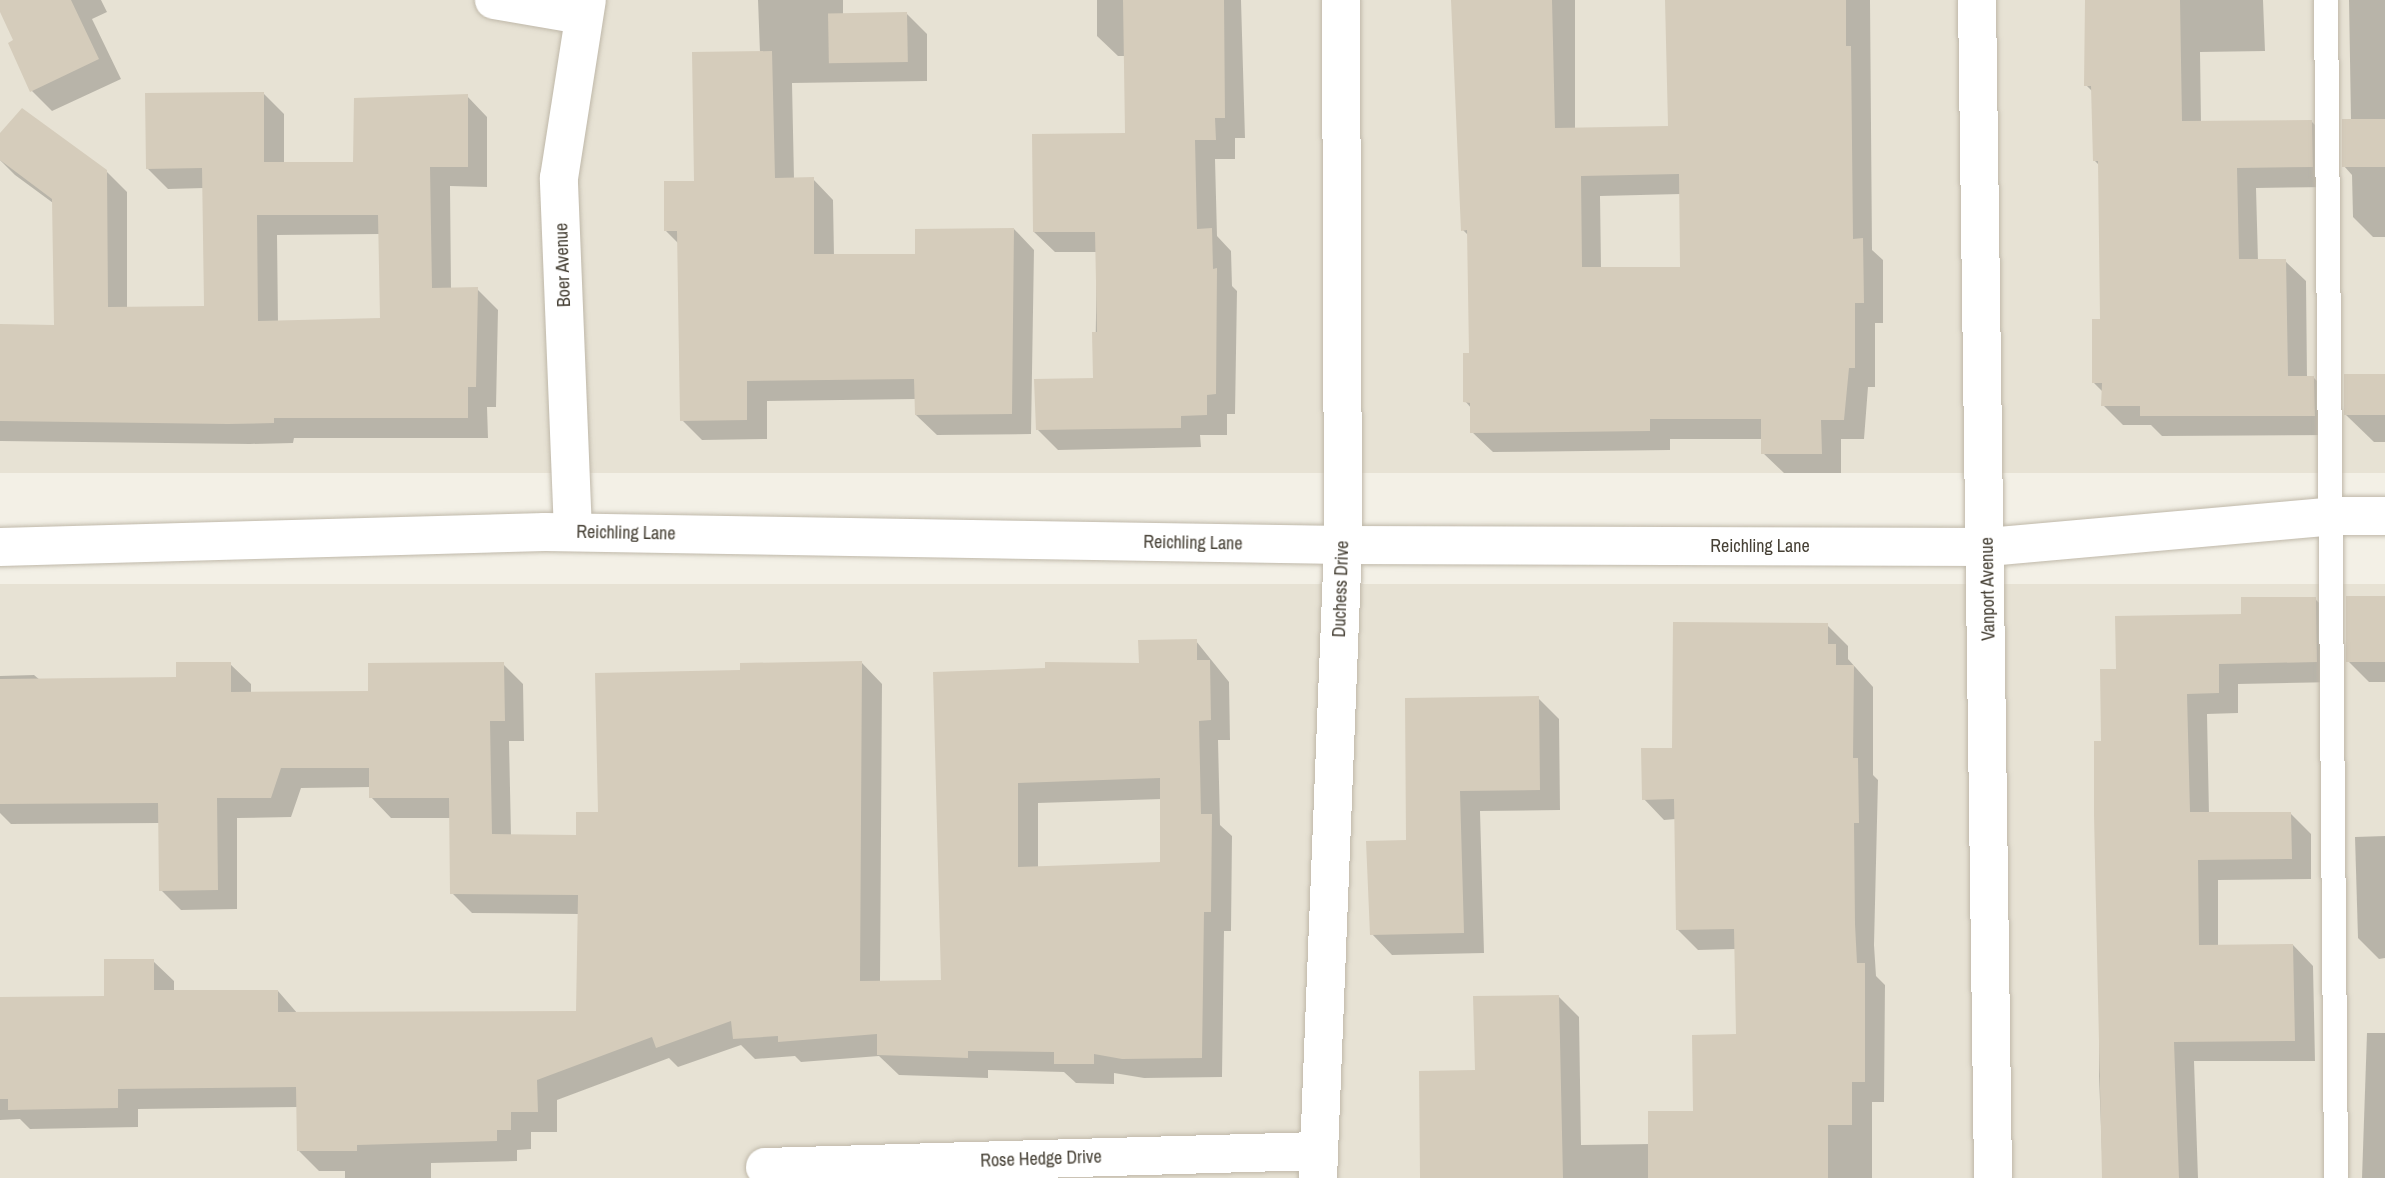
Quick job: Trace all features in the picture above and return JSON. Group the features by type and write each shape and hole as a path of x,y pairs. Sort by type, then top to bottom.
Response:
{"street":[{"path":"494,0 585,7"},
{"name":"Duchess Drive","path":"1317,1165 1343,545 1341,0"},
{"name":"Vanport Avenue","path":"1977,0 1988,547 1993,1178"},
{"name":"Boer Avenue","path":"573,532 559,178 585,7"},
{"name":"Reichling Lane","path":"0,547 573,532 1343,545 1988,547 2332,516 2385,516"},
{"name":"Rose Hedge Drive","path":"765,1167 1317,1165"}],"lane":[{"path":"2326,0 2336,1178"}],"shaded area":[{"path":"0,0 2385,0 2385,473 0,473"},
{"path":"0,584 2385,584 2385,1178 0,1178"}],"building":[{"path":"0,0 71,0 99,59 30,92 8,43 13,40 0,12"},
{"path":"1123,0 1224,0 1225,118 1215,118 1216,140 1195,140 1197,229 1212,228 1213,269 1217,268 1216,394 1207,395 1207,415 1181,416 1181,428 1036,430 1034,379 1093,378 1092,332 1097,332 1095,232 1033,232 1032,134 1125,133"},
{"path":"1451,0 1552,0 1555,128 1668,126 1665,0 1846,0 1846,46 1851,46 1853,239 1863,238 1864,303 1855,303 1855,368 1849,368 1844,420 1821,420 1822,454 1761,454 1761,419 1650,419 1650,431 1470,433 1470,403 1463,402 1463,353 1469,353 1467,230 1461,231","holes":["1679,174 1680,267 1582,267 1581,176"]},
{"path":"2085,0 2180,0 2182,121 2312,120 2313,167 2237,168 2239,259 2286,259 2288,376 2314,376 2315,416 2140,416 2140,406 2101,406 2102,383 2092,383 2092,319 2100,319 2098,161 2093,161 2091,86 2084,86"},
{"path":"907,12 908,62 829,63 828,13"},
{"path":"772,51 775,178 814,177 814,254 915,254 915,229 1014,228 1012,414 915,415 914,379 747,381 747,420 680,421 677,231 664,231 664,181 694,181 692,52"},
{"path":"264,92 264,162 353,162 354,98 468,94 468,167 430,167 432,288 478,287 476,387 468,387 468,418 274,418 274,423 228,424 0,421 0,324 54,325 52,199 0,160 0,133 22,108 107,170 108,307 204,306 202,168 146,169 145,93","holes":["257,215 378,215 380,318 258,321"]},
{"path":"2342,119 2385,119 2385,167 2342,167"},
{"path":"2344,374 2385,374 2385,415 2344,415"},
{"path":"2346,596 2385,596 2385,662 2346,662"},
{"path":"2241,597 2316,597 2317,662 2219,664 2219,693 2187,694 2190,812 2291,812 2292,859 2198,860 2199,945 2293,944 2295,1041 2174,1042 2179,1178 2102,1178 2094,815 2094,741 2101,741 2100,669 2116,669 2115,616 2241,614"},
{"path":"1673,622 1828,623 1828,644 1836,644 1836,665 1854,665 1853,758 1858,758 1859,823 1854,823 1855,924 1857,963 1865,963 1865,1082 1852,1082 1852,1125 1828,1125 1828,1178 1648,1178 1648,1111 1693,1111 1692,1035 1736,1034 1734,929 1676,930 1674,799 1642,800 1641,748 1672,748"},
{"path":"1197,639 1197,660 1210,660 1211,720 1199,721 1201,814 1212,814 1211,912 1204,912 1202,1058 1122,1059 1094,1054 1094,1064 1054,1064 1054,1052 968,1051 968,1058 877,1055 877,1034 778,1042 778,1036 733,1039 731,1021 656,1048 652,1037 537,1080 538,1112 511,1112 511,1130 497,1130 497,1141 357,1145 357,1151 297,1151 296,1087 118,1089 118,1108 8,1110 8,1099 0,1099 0,997 104,996 104,959 154,959 154,990 278,990 278,1012 576,1011 578,895 450,894 449,798 369,798 369,768 281,768 271,798 217,798 218,890 159,891 158,803 0,804 0,679 176,677 176,662 231,662 231,692 368,691 368,663 504,662 505,721 490,721 492,834 576,835 576,812 598,812 595,673 740,670 740,663 862,661 860,981 941,980 933,672 1045,668 1045,662 1139,663 1138,640","holes":["1160,778 1160,862 1018,867 1018,783"]},
{"path":"1539,696 1540,790 1460,791 1464,933 1370,935 1366,841 1406,840 1405,698"},
{"path":"1559,995 1563,1178 1420,1178 1419,1071 1475,1070 1473,996"}]}
